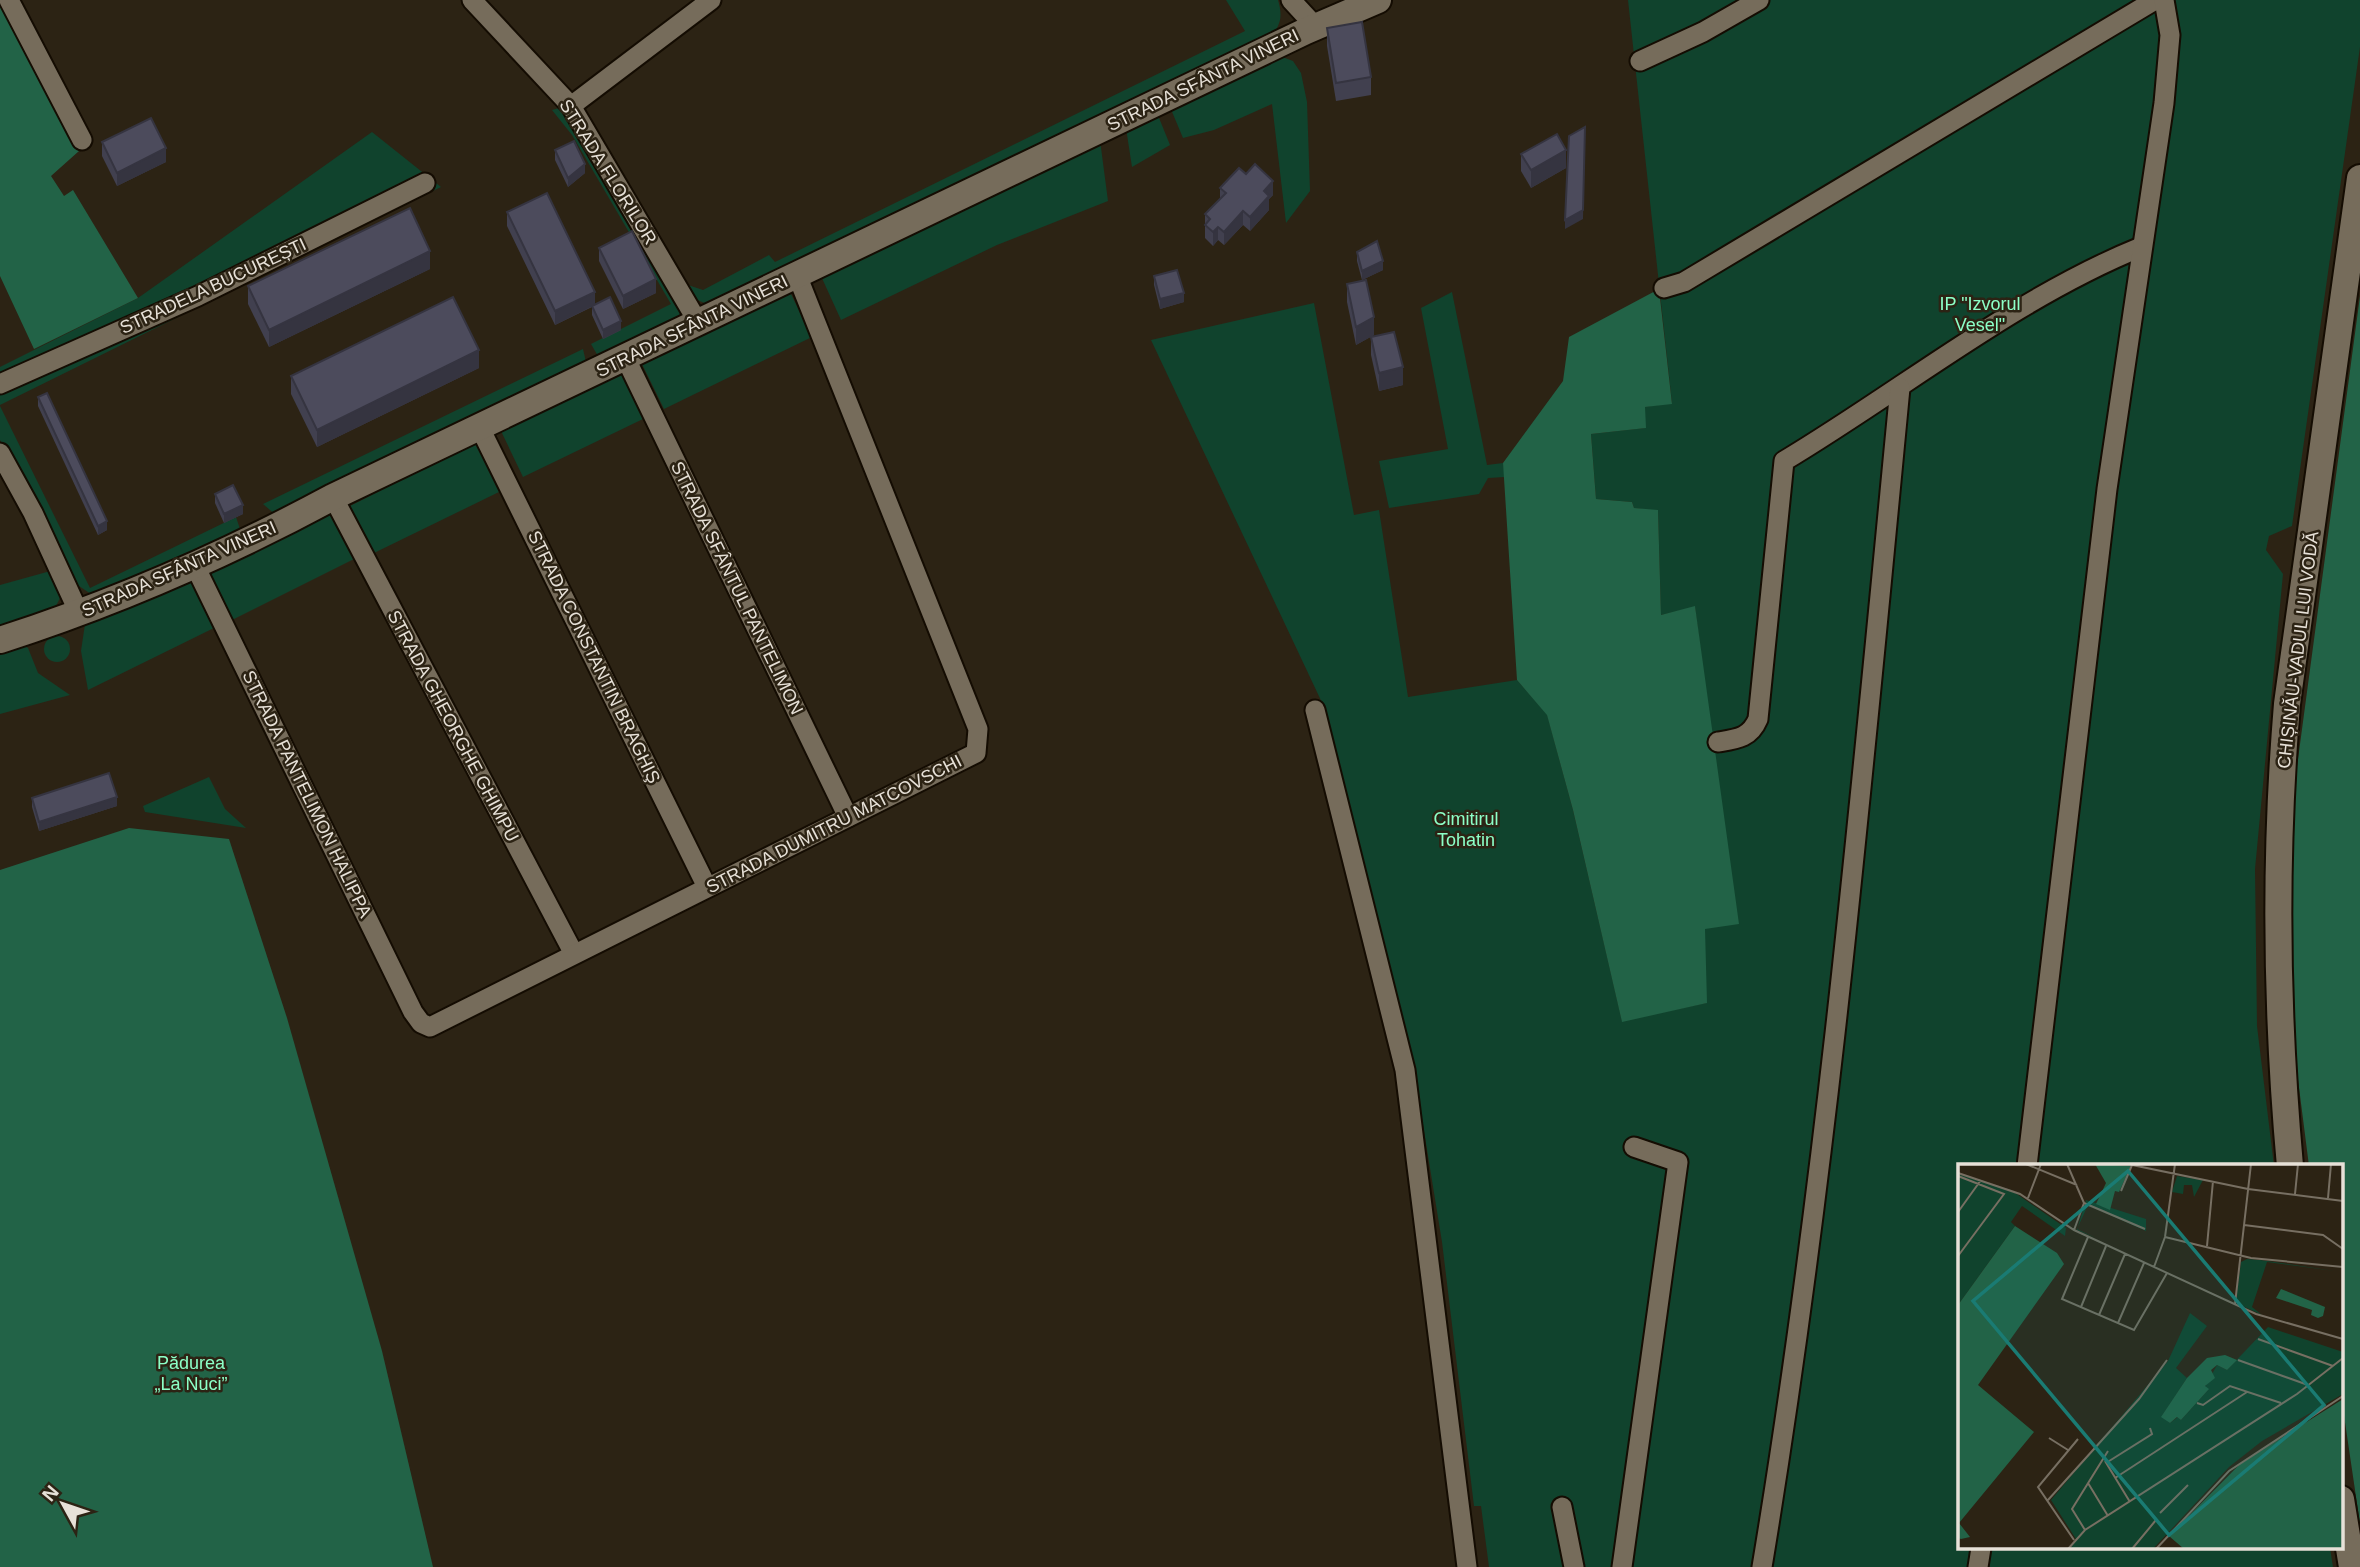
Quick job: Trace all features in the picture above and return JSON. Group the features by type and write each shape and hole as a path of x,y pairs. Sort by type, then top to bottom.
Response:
{"street":[{"path":"9,0 82,140"},
{"name":"STRADA FLORILOR","path":"472,0 571,106 699,324"},
{"path":"571,106 711,0"},
{"path":"1291,0 1315,26"},
{"name":"STRADA SFÂNTA VINERI","path":"0,640 79,613 267,532 333,497 699,324 1315,26 1378,0"},
{"path":"1640,61 1703,32 1759,0"},
{"path":"1664,288 1684,282 2155,0"},
{"path":"2027,1164 2107,489 2164,103 2170,35 2164,0"},
{"name":"CHIȘINĂU-VADUL LUI VODĂ","path":"2290,1164 2277,996 2281,776 2287,704 2360,178"},
{"name":"STRADELA BUCUREȘTI","path":"0,384 198,296 425,183"},
{"path":"1718,742 1739,739 1753,731 1758,719 1784,461 2102,262 2141,247"},
{"name":"STRADA DUMITRU MATCOVSCHI","path":"421,1023 430,1027 976,753 978,729 797,275"},
{"name":"STRADA SFÂNTUL PANTELIMON","path":"626,359 848,817"},
{"path":"1762,1567 1790,1399 1839,1004 1900,388"},
{"name":"STRADA CONSTANTIN BRAGHIŞ","path":"480,428 707,887"},
{"path":"0,453 33,513 79,613"},
{"name":"STRADA GHEORGHE GHIMPU","path":"333,497 574,954"},
{"name":"STRADA PANTELIMON HALIPPA","path":"194,564 421,1023"},
{"path":"1315,710 1405,1070 1467,1567"},
{"path":"1622,1567 1678,1162 1634,1147"},
{"path":"2342,1505 2352,1567"},
{"path":"1562,1507 1574,1567"}],"green space":[{"path":"0,0 4,0 79,151 51,176 64,196 73,190 138,298 34,349 0,276"},
{"path":"1226,0 1278,0 1280,18 1277,28 1266,42 714,307 695,299 688,285 703,290 769,255 775,262 1245,31"},
{"name":"IP \"Izvorul Vesel\"","path":"1628,0 2360,0 2360,47 2292,526 2269,536 2266,550 2283,574 2255,869 2257,1026 2274,1164 1958,1164 1958,1550 2330,1550 2333,1567 1489,1567 1481,1506 1474,1506 1442,1242 1417,1088 1325,709 1151,340 1314,303 1354,515 1379,510 1408,697 1517,680 1547,714 1573,810 1622,1021 1706,1003 1704,929 1713,749 1695,607 1661,615 1658,511 1634,508 1632,502 1596,499 1591,434 1645,428 1644,407 1672,403"},
{"path":"1277,55 1293,61 1301,73 1307,102 1310,191 1286,223 1272,104 1214,130 1183,138 1170,107"},
{"path":"559,108 578,129 679,301 680,313 676,323 598,356 591,344 671,304 572,135 552,110"},
{"path":"1157,113 1170,145 1132,167 1126,128"},
{"path":"372,132 441,187 0,405 0,367 138,298"},
{"path":"1100,140 1108,201 997,245 841,320 821,276"},
{"path":"1659,289 1672,404 1645,407 1646,428 1591,434 1596,499 1632,502 1634,508 1658,510 1661,615 1695,606 1739,924 1705,929 1707,1003 1622,1022 1573,810 1547,715 1517,680 1503,463 1563,381 1569,337"},
{"path":"790,292 812,337 664,409 642,364"},
{"path":"1452,292 1487,465 1503,463 1505,477 1488,478 1479,494 1389,508 1379,461 1448,449 1421,308"},
{"path":"2360,296 2360,1524 2342,1402 2342,1164 2309,1164 2290,1017 2294,789"},
{"path":"583,349 586,362 277,516 263,504"},
{"path":"622,373 643,419 523,477 501,431"},
{"path":"0,406 90,588 236,517 240,529 237,536 94,596 73,582 0,440"},
{"path":"476,442 499,492 374,553 350,506"},
{"path":"331,513 354,559 232,620 208,572"},
{"path":"54,570 61,596 55,608 0,627 0,585"},
{"path":"192,579 216,627 88,690 81,651 85,624"},
{"path":"57,636 66,640 70,649 66,658 57,662 48,658 44,649 48,640"},
{"path":"21,643 28,648 38,673 70,695 0,714 0,649"},
{"path":"209,777 225,809 246,828 145,812 143,806"},
{"name":"Pădurea „La Nuci”","path":"129,828 229,839 287,1018 382,1351 433,1567 0,1567 0,870"}],"building":[{"path":"1362,22 1371,77 1336,83 1327,28"},
{"path":"151,118 166,148 117,173 102,142"},
{"path":"1585,127 1583,210 1565,220 1569,136"},
{"path":"1557,134 1566,150 1531,170 1521,154"},
{"path":"574,141 585,164 568,178 555,150"},
{"path":"1255,164 1273,181 1264,191 1269,196 1250,217 1243,211 1224,232 1218,227 1213,232 1205,225 1210,219 1205,214 1226,193 1220,188 1239,168 1246,174"},
{"path":"547,193 595,292 555,311 507,212"},
{"path":"410,208 430,251 269,330 248,286"},
{"path":"632,231 656,279 623,296 599,248"},
{"path":"1377,241 1383,261 1362,271 1357,252"},
{"path":"1177,270 1184,293 1160,299 1154,276"},
{"path":"1366,280 1374,317 1356,327 1347,284"},
{"path":"453,297 479,350 317,430 291,376"},
{"path":"610,297 621,321 603,330 592,306"},
{"path":"1394,332 1403,367 1379,373 1371,337"},
{"path":"47,393 107,521 98,526 38,397"},
{"path":"233,485 243,505 224,514 215,494"},
{"path":"109,773 117,797 39,822 32,798"}],"park label":[{"name":"Cimitirul Tohatin","path":"1466,829"}]}
